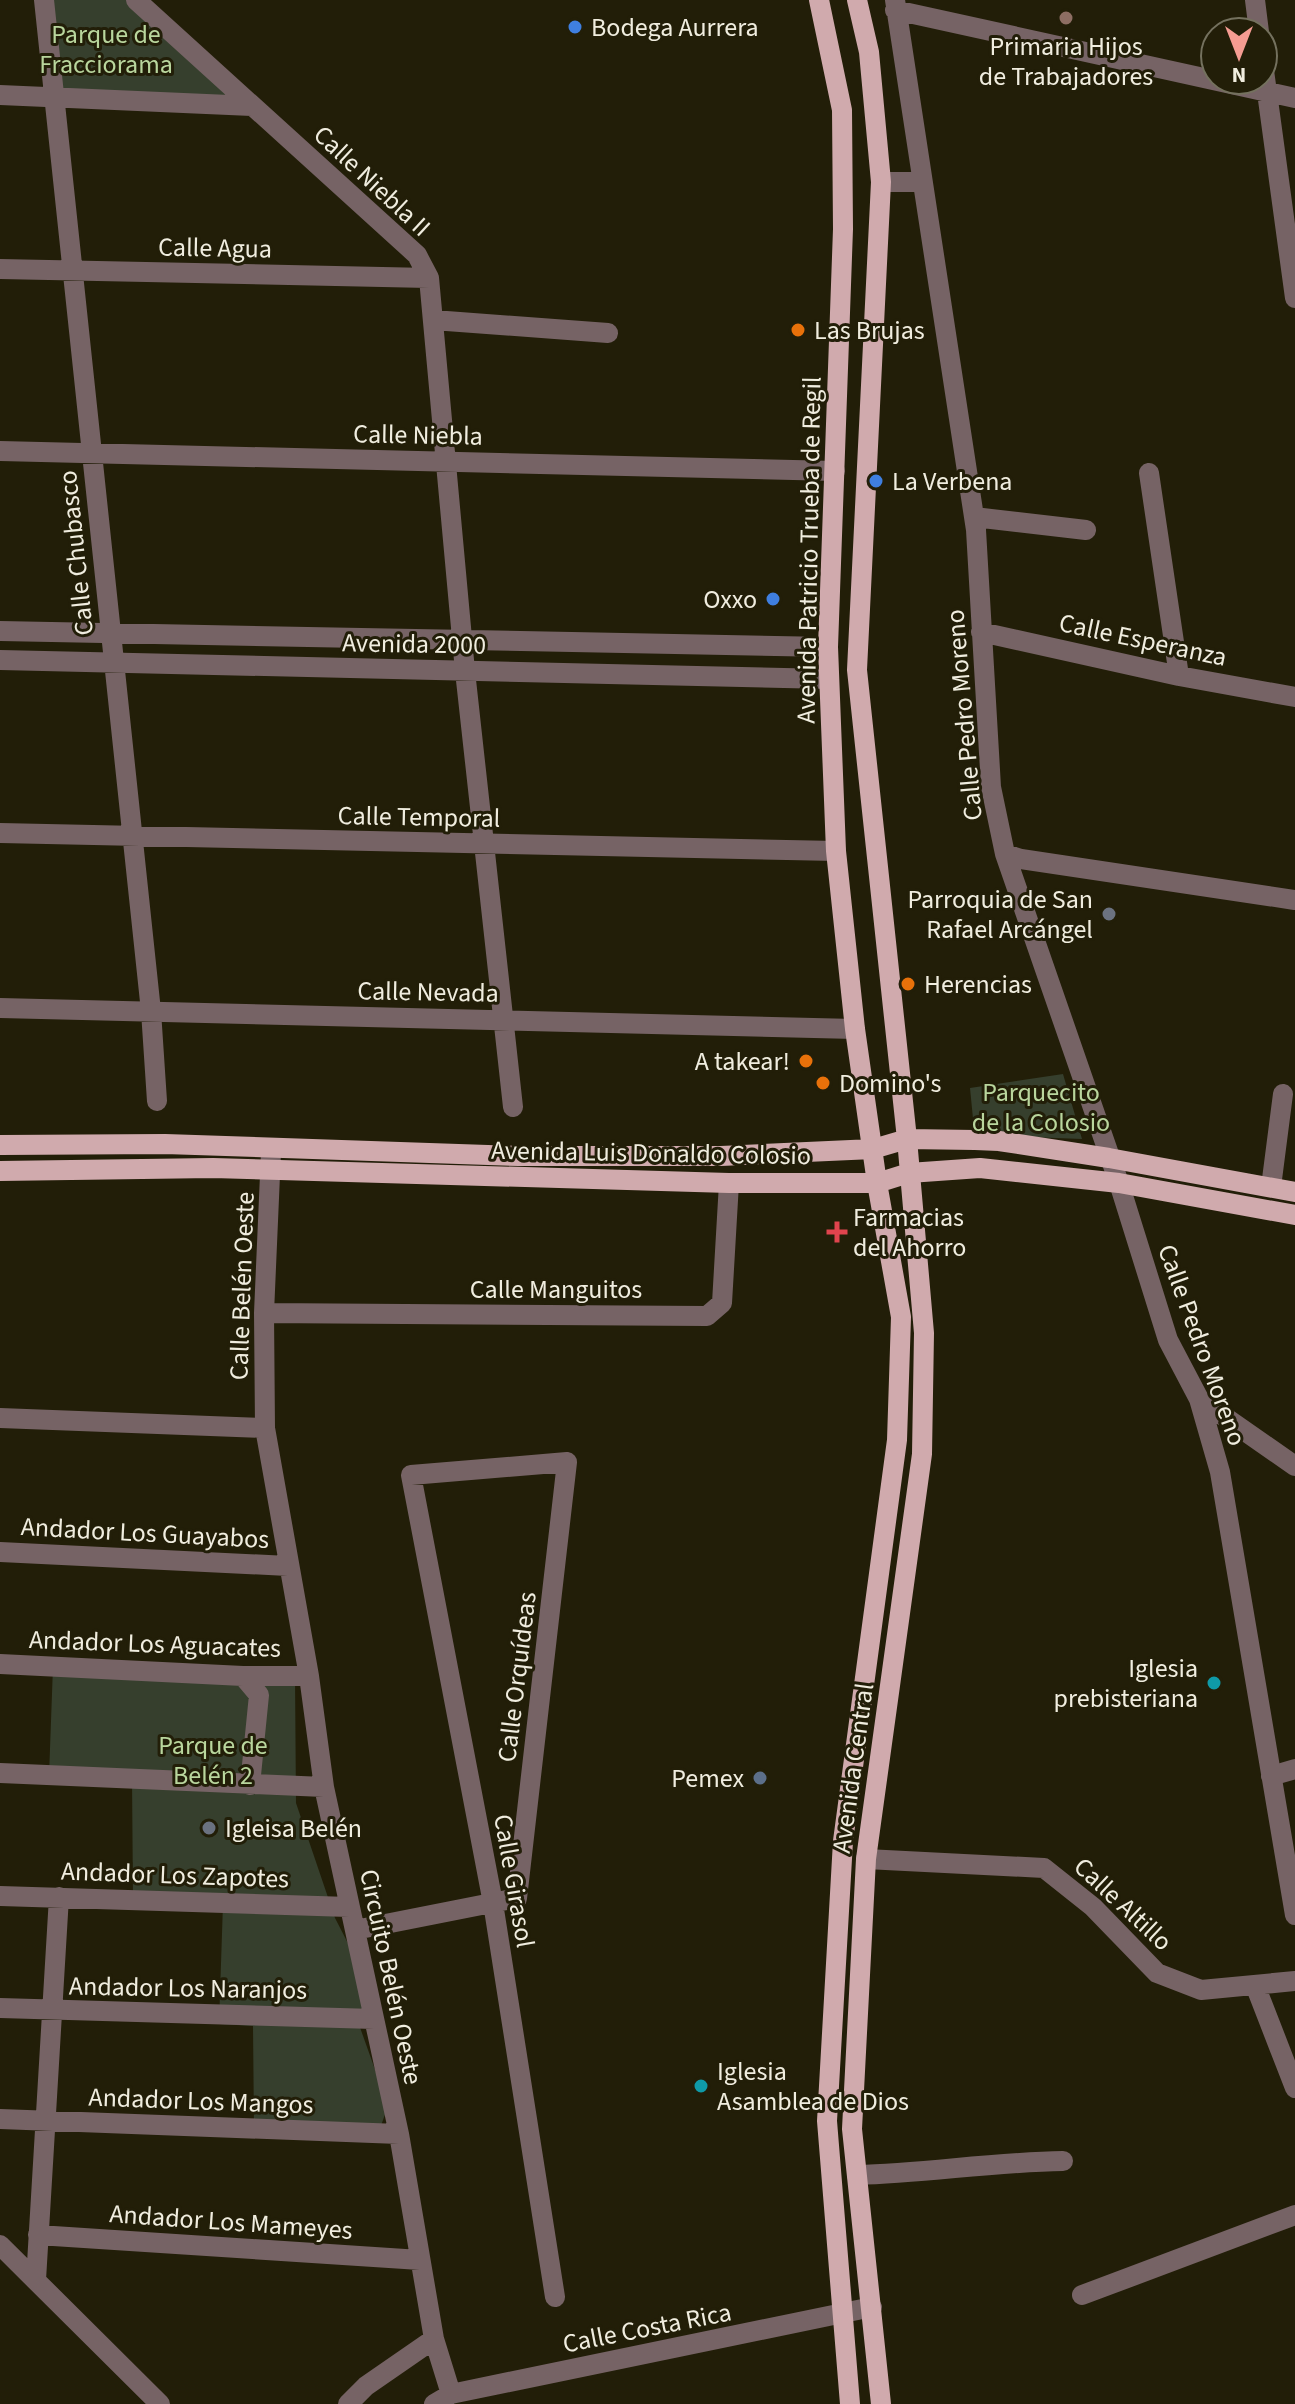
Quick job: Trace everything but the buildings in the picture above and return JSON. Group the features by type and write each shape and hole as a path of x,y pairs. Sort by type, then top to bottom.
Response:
{"main road":[{"name":"Avenida Patricio Trueba de Regil","path":"819,0 842,110 843,229 828,647 836,851 855,1029 873,1149"},
{"name":"Avenida Patricio Trueba de Regil","path":"857,0 869,52 881,182 857,670 907,1139"},
{"path":"0,1145 271,1147 519,1156 721,1156 873,1149 907,1139 999,1141 1295,1192"},
{"name":"Avenida Central","path":"881,2404 852,2129 866,1859 922,1454 924,1333 907,1139"},
{"name":"Avenida Central","path":"850,2404 827,2121 843,1841 897,1440 901,1317 873,1149"},
{"name":"Avenida Luis Donaldo Colosio","path":"0,1171 213,1168 729,1183 877,1183 909,1173 980,1168 1119,1183 1295,1215"}],"street":[{"name":"Calle Chubasco","path":"44,0 151,1011 157,1101"},
{"name":"Calle Niebla II","path":"136,0 417,255 429,278 464,656 513,1107"},
{"path":"895,5 1199,76"},
{"name":"Calle Pedro Moreno","path":"895,5 974,517 991,787 1005,854 1119,1183 1168,1340 1199,1399 1220,1472 1295,1915"},
{"path":"0,95 252,106"},
{"path":"1267,96 1295,298"},
{"path":"881,182 922,182"},
{"name":"Calle Agua","path":"0,269 429,278"},
{"path":"433,320 608,333"},
{"name":"Calle Niebla","path":"0,451 835,471"},
{"path":"1149,473 1179,676"},
{"path":"974,517 1086,530"},
{"name":"Avenida 2000","path":"0,631 111,633 828,679"},
{"name":"Calle Esperanza","path":"981,632 1179,676 1295,697"},
{"name":"Avenida 2000","path":"0,660 114,663 828,647"},
{"name":"Calle Temporal","path":"0,833 836,851"},
{"path":"1005,854 1021,859 1295,900"},
{"name":"Calle Nevada","path":"0,1008 855,1029"},
{"path":"1271,1187 1283,1094"},
{"name":"Calle Belén Oeste","path":"265,1428 264,1313 271,1147"},
{"name":"Calle Manguitos","path":"264,1313 707,1316 722,1303 729,1183"},
{"path":"1199,1399 1295,1466"},
{"path":"0,1418 265,1428"},
{"name":"Circuito Belén Oeste","path":"265,1428 309,1676 324,1787 399,2134 442,2399"},
{"name":"Calle Girasol","path":"555,2297 493,1903 411,1475 567,1462"},
{"name":"Calle Orquídeas","path":"493,1903 517,1898 567,1462"},
{"name":"Andador Los Guayabos","path":"0,1552 288,1566"},
{"name":"Andador Los Aguacates","path":"0,1664 243,1676 309,1676"},
{"path":"243,1676 259,1695 250,1785"},
{"path":"1271,1776 1295,1769"},
{"path":"0,1773 324,1787"},
{"name":"Calle Altillo","path":"866,1859 1044,1868 1093,1907 1157,1973 1201,1990 1295,1981"},
{"name":"Andador Los Zapotes","path":"0,1896 349,1907"},
{"path":"36,2280 59,1897"},
{"path":"355,1930 493,1903"},
{"path":"1255,1985 1295,2088"},
{"name":"Andador Los Naranjos","path":"0,2008 374,2019"},
{"name":"Andador Los Mangos","path":"0,2119 399,2134"},
{"path":"857,2175 908,2174 1001,2162 1063,2161"},
{"path":"1082,2295 1295,2215"},
{"name":"Andador Los Mameyes","path":"38,2235 420,2260"},
{"path":"0,2245 160,2404"},
{"name":"Calle Costa Rica","path":"442,2399 872,2307"},
{"path":"348,2404 366,2386 434,2339"}],"green space":[{"name":"Parque de Fracciorama","path":"44,0 131,0 247,101 54,96"},
{"name":"Parquecito de la Colosio","path":"1063,1074 1082,1139 977,1135 970,1088"},
{"name":"Parque de Belén 2","path":"53,1666 295,1676 296,1803 335,1918 354,1955 365,2004 357,2019 388,2106 378,2134 254,2129 253,2026 219,2024 223,1903 133,1900 132,1779 49,1776"}],"place":[{"name":"Primaria Hijos de Trabajadores","path":"1066,18"},
{"name":"Bodega Aurrera","path":"575,27"},
{"name":"Las Brujas","path":"798,330"},
{"name":"La Verbena","path":"876,481"},
{"name":"Oxxo","path":"773,599"},
{"name":"Parroquia de San Rafael Arcángel","path":"1109,914"},
{"name":"Herencias","path":"908,984"},
{"name":"A takear!","path":"806,1061"},
{"name":"Domino's","path":"823,1083"},
{"name":"Farmacias del Ahorro","path":"837,1232"},
{"name":"Iglesia prebisteriana","path":"1214,1683"},
{"name":"Pemex","path":"760,1778"},
{"name":"Igleisa Belén","path":"209,1828"},
{"name":"Iglesia Asamblea de Dios","path":"701,2086"}]}
